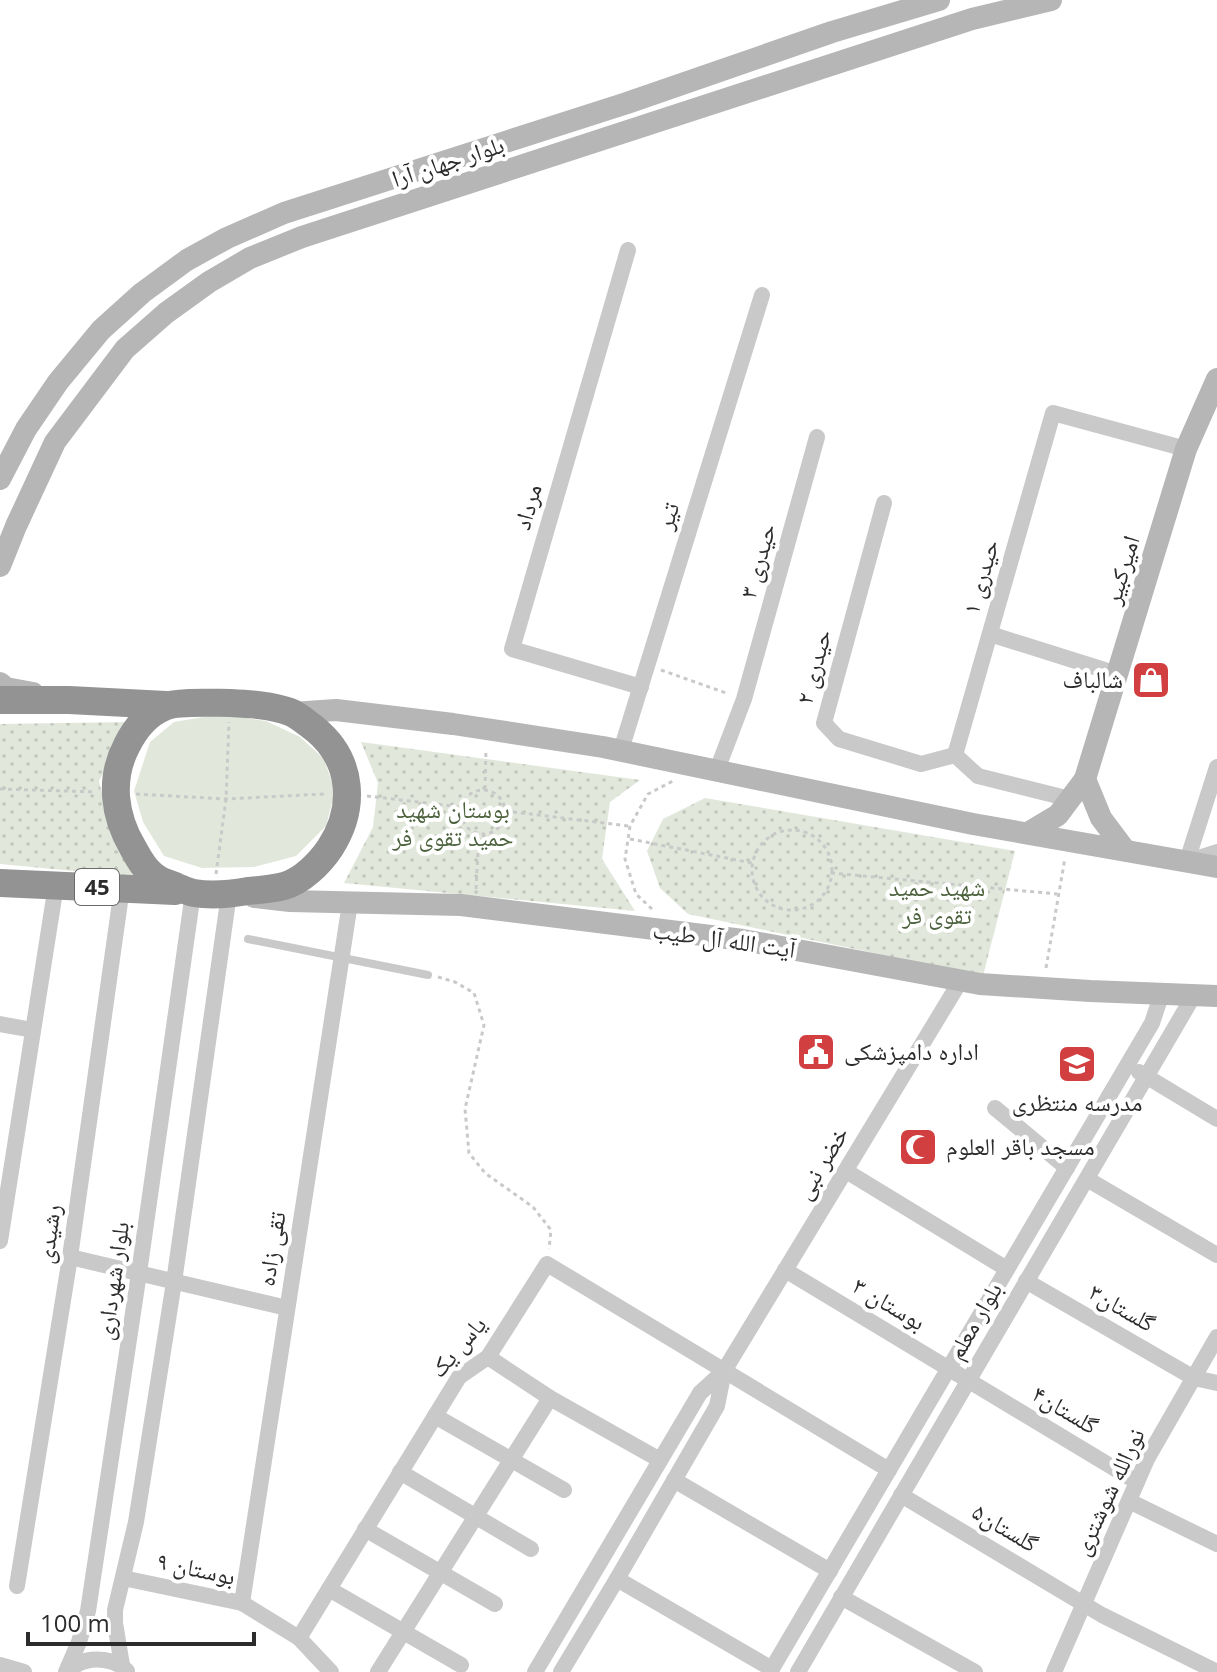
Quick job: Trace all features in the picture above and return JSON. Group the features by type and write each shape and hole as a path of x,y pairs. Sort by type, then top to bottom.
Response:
{"highway":[{"path":"0,700 254,704 292,713 327,739 339,757 348,793 345,817 337,837 323,858 286,886 212,894 160,880 144,867 124,833 117,813 117,771 133,733 148,716 166,705"},
{"name":"آیت الله آل طیب","path":"0,883 212,894"}],"main road":[{"name":"بلوار جهان آرا","path":"0,479 26,429 58,382 101,330 176,268 227,238 284,213 627,103 832,32 939,0"},
{"name":"بلوار جهان آرا","path":"0,566 55,442 125,349 166,313 250,258 302,237 847,59 972,19 1051,0"},
{"name":"امیرکبیر","path":"1028,833 1058,815 1085,779 1186,449 1217,379"},
{"path":"0,683 6,688 69,700"},
{"path":"292,713 336,710 621,750 973,824 1217,867"},
{"path":"1085,779 1101,818 1125,850"},
{"name":"آیت الله آل طیب","path":"212,894 290,901 475,907 743,940 980,984 1217,996"}],"street":[{"name":"مرداد","path":"628,250 512,649 641,687"},
{"name":"تیر","path":"621,750 762,295"},
{"name":"حیدری ۱","path":"955,755 1053,413 1186,449"},
{"name":"حیدری ۳","path":"709,769 744,699 817,437"},
{"name":"حیدری ۲","path":"884,503 824,723 839,739 921,764 955,755"},
{"path":"990,634 1117,674"},
{"path":"955,755 978,776 1070,799"},
{"path":"1187,861 1217,767"},
{"path":"1187,861 1217,852"},
{"path":"0,1241 8,1144 33,1030 56,885"},
{"name":"رشیدی","path":"17,1586 70,1257 122,888"},
{"path":"125,1669 115,1610 136,1522 174,1282 212,894"},
{"name":"بلوار شهرداری","path":"67,1672 88,1611 139,1273 212,894"},
{"name":"تقی زاده","path":"242,1603 350,903"},
{"name":"خضر نبی","path":"535,1672 700,1393 724,1371 961,980"},
{"name":"بلوار معلم","path":"771,1670 1152,1023 1162,993"},
{"name":"بلوار معلم","path":"798,1672 1194,995"},
{"path":"0,1024 33,1030"},
{"path":"1127,1065 1217,1119"},
{"path":"995,1108 1067,1168"},
{"path":"846,1171 1007,1269"},
{"path":"1087,1179 1217,1255"},
{"path":"70,1257 287,1308"},
{"path":"547,1264 889,1470"},
{"name":"یاس یک","path":"299,1638 459,1377 488,1357 547,1264"},
{"name":"بوستان ۳","path":"785,1270 969,1380"},
{"name":"گلستان۳","path":"1026,1281 1194,1378 1217,1383"},
{"name":"نورالله شوشتری","path":"1054,1672 1147,1459 1217,1337"},
{"path":"488,1357 550,1398 660,1460"},
{"name":"خضر نبی","path":"561,1672 717,1406 724,1371"},
{"name":"گلستان۴","path":"969,1380 1137,1482"},
{"path":"378,1672 550,1398"},
{"path":"435,1416 564,1490"},
{"path":"400,1472 531,1549"},
{"path":"674,1480 830,1571"},
{"name":"گلستان۵","path":"901,1495 1102,1615 1217,1672"},
{"path":"1129,1501 1217,1544"},
{"path":"365,1529 495,1604"},
{"name":"بوستان ۹","path":"123,1578 242,1603 299,1638 331,1672"},
{"path":"617,1579 771,1670"},
{"path":"329,1589 461,1665"},
{"path":"841,1597 975,1672"},
{"path":"67,1672 79,1663 99,1658 125,1669"},
{"path":"1,1669 24,1672"}],"lane":[{"path":"248,939 428,975"}],"path":[{"path":"647,665 744,699"},
{"path":"212,894 226,799 230,703"},
{"path":"485,789 487,729"},
{"path":"674,931 636,894 625,859 630,826 648,794 709,769"},
{"path":"0,789 226,799 348,793 461,807"},
{"path":"485,789 502,800 505,811 503,821 487,834 479,833 467,827 461,818 461,807 474,791 485,789"},
{"path":"505,811 630,826"},
{"path":"788,829 807,831 823,843 832,861 831,881 821,898 805,909 785,911 767,903 754,888 752,863 755,850 769,835 788,829"},
{"path":"475,907 479,833"},
{"path":"628,839 752,863"},
{"path":"1043,988 1057,894 1069,840"},
{"path":"831,873 1057,894"},
{"path":"428,975 455,982 474,993 484,1025 465,1109 469,1153 485,1173 533,1207 551,1230 547,1264"}],"green space":[{"path":"221,714 266,721 300,737 324,759 335,791 326,826 296,856 254,867 202,868 164,856 143,822 134,791 150,742 174,722"},
{"path":"130,722 99,781 110,830 138,877 0,864 0,724"},
{"name":"بوستان شهید حمید تقوی فر","path":"361,742 640,780 610,802 602,859 635,911 344,883 373,827 378,783"},
{"name":"شهید حمید تقوی فر","path":"705,798 1015,851 983,976 688,914 660,888 647,851 663,819"}],"place":[{"name":"شالباف","path":"1151,680"},
{"name":"اداره دامپزشکی","path":"816,1052"},
{"name":"مدرسه منتظری","path":"1077,1064"},
{"name":"مسجد باقر العلوم","path":"918,1147"}]}
